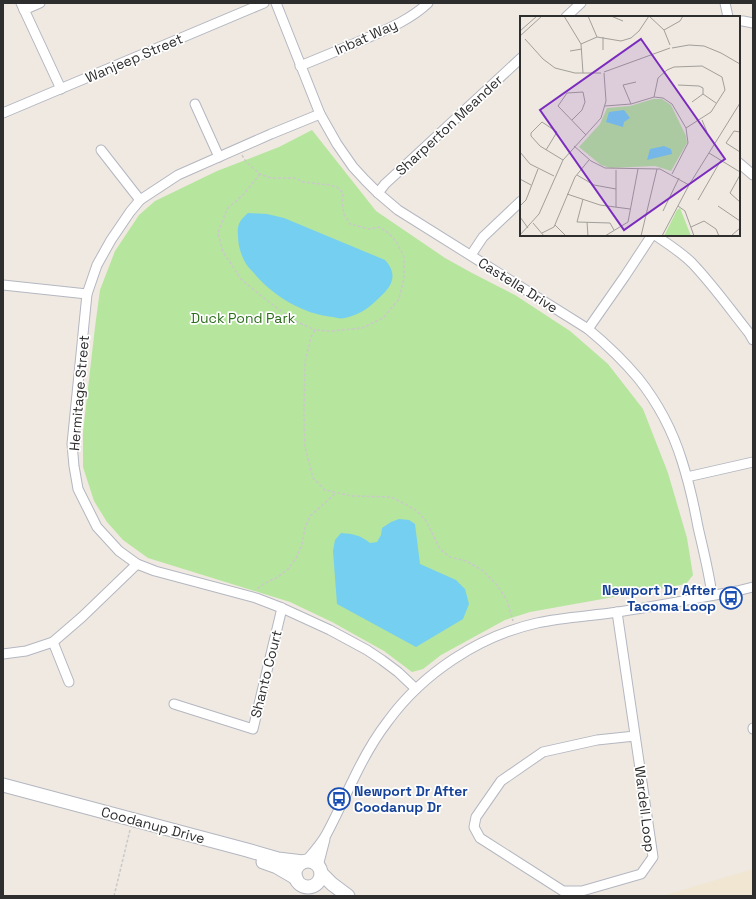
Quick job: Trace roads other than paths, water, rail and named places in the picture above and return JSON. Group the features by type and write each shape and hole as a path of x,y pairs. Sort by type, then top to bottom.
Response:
{"main road":[{"name":"Coodanup Drive","path":"3,785 232,846 278,860 304,862"},
{"name":"Coodanup Drive","path":"3,791 252,858 277,867 296,878"},
{"path":"320,870 320,879 311,886 304,886 298,881 295,874 297,867 304,862 313,862 320,870 332,884 348,896"},
{"path":"314,885 335,896"}],"street":[{"path":"40,3 22,6 61,89"},
{"name":"Wanjeep Street","path":"3,113 264,3"},
{"name":"Castella Drive","path":"276,3 320,114 337,144 353,167 378,193 398,210 588,329 609,347 638,378 654,401 668,425 676,443 687,477 712,595"},
{"name":"Inbat Way","path":"300,66 382,32 411,17 428,3"},
{"path":"567,16 581,3"},
{"path":"724,3 728,16"},
{"path":"740,21 753,23"},
{"name":"Sharperton Meander","path":"378,193 385,184 520,59"},
{"path":"195,104 219,157"},
{"name":"Hermitage Street","path":"320,114 178,175 140,200 130,212 111,240 97,265 87,294 72,444 74,466 78,489 97,527 119,551 137,564 155,571 256,598 282,608 330,630 382,660 398,672 416,689"},
{"path":"101,150 140,200"},
{"path":"740,163 753,175"},
{"path":"471,255 483,237 520,202"},
{"path":"588,329 653,236"},
{"path":"655,236 691,262 753,340"},
{"path":"3,285 87,294"},
{"path":"687,477 753,462"},
{"path":"3,654 26,651 53,642 82,617 137,564"},
{"path":"304,862 326,836 352,781 372,744 396,711 416,689 456,658 479,645 510,631 536,623 563,618 617,612 753,587"},
{"name":"Shanto Court","path":"174,704 253,730 282,608"},
{"name":"Wardell Loop","path":"617,612 653,856 641,874 582,891 563,891 480,838 474,827 476,816 502,781 543,752 596,740 635,736"},
{"path":"53,642 70,682"},
{"path":"320,870 326,836"}],"water":[{"path":"248,213 267,214 284,218 385,260 392,272 391,284 376,301 367,308 357,314 345,318 321,315 299,308 278,296 250,269 245,262 239,246 238,229 242,218"},
{"path":"399,519 409,520 415,524 420,564 456,580 465,589 469,604 463,619 416,647 337,604 333,551 335,540 341,533 357,535 370,543 377,542 381,535 382,528"}],"place":[{"name":"Newport Dr After Tacoma Loop","path":"731,598"},
{"name":"Newport Dr After Coodanup Dr","path":"339,799"}],"park label":[{"name":"Duck Pond Park","path":"243,318"}]}
